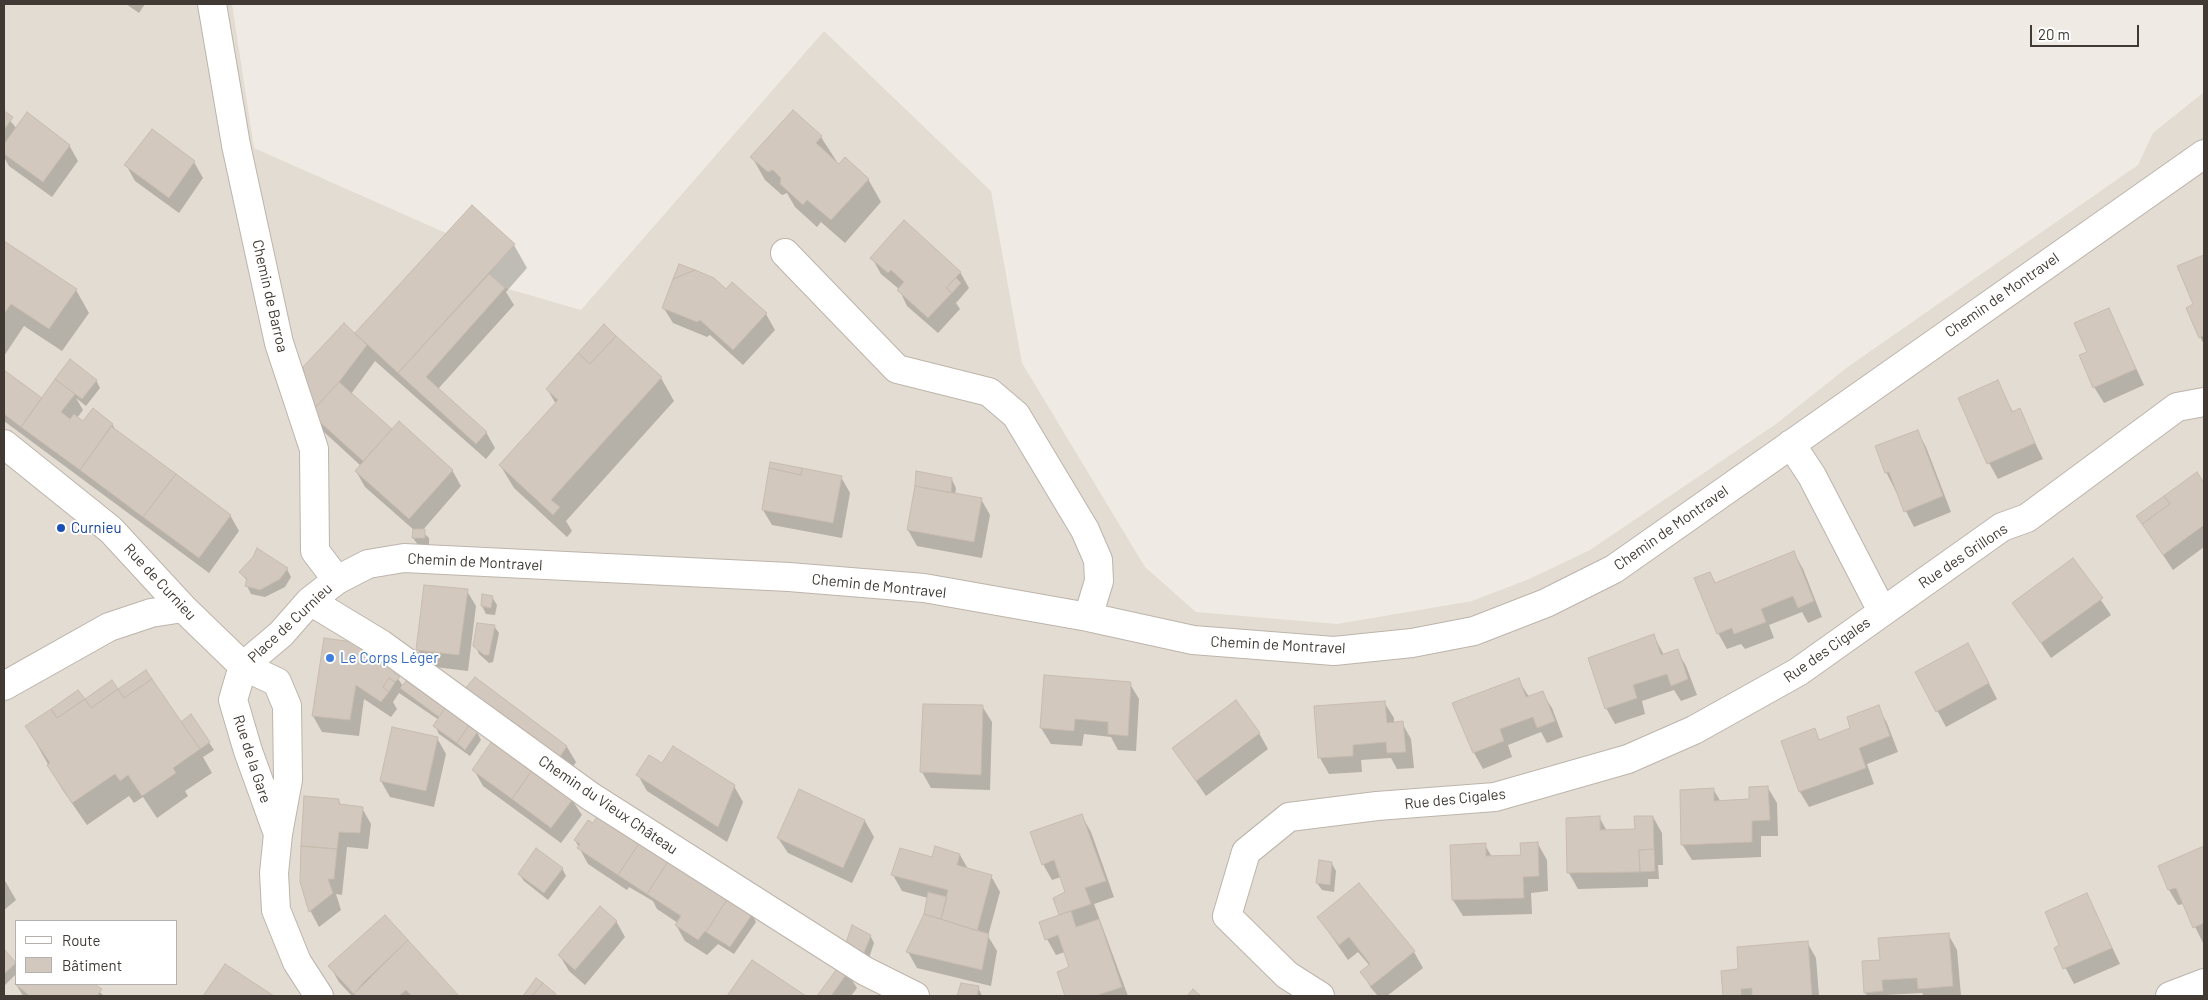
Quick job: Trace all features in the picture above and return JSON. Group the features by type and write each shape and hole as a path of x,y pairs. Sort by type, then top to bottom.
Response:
{"street":[{"name":"Chemin de Barroa","path":"212,4 236,145 279,343 314,449 315,551 337,580"},
{"name":"Chemin de Montravel","path":"337,580 368,564 404,558 789,577 924,588 1088,617 1194,640 1334,651 1412,643 1474,631 1546,603 1614,569 2204,154"},
{"path":"785,253 897,369 989,392 1016,415 1085,530 1098,560 1099,581 1088,617"},
{"name":"Rue des Grillons","path":"1882,611 2002,527 2027,518 2177,408 2204,402"},
{"name":"Rue de Curnieu","path":"4,444 111,530 183,608 243,666"},
{"path":"1791,444 1812,476 1882,611"},
{"name":"Place de Curnieu","path":"243,666 281,634 310,601 337,580"},
{"name":"Chemin du Vieux Château","path":"310,601 381,644 590,796 865,971 915,996"},
{"path":"4,686 109,627 151,613 183,608"},
{"name":"Rue des Cigales","path":"1320,996 1287,975 1227,916 1246,852 1289,817 1377,806 1495,797 1628,759 1694,730 1798,672 1882,611"},
{"name":"Rue de la Gare","path":"278,834 248,751 233,700 243,666 277,682 287,706 288,780 278,834 274,873 276,910 297,962 319,996"},
{"path":"2170,996 2204,983"}],"shaded area":[{"path":"4,4 232,4 254,148 446,233 472,205 515,244 489,274 505,288 581,310 824,31 991,191 1022,363 1145,567 1196,612 1337,624 1472,601 1529,579 1590,550 1776,424 1849,366 2138,165 2153,133 2204,92 2204,996 4,996"}],"building":[{"path":"793,110 822,136 816,143 839,164 845,157 869,179 831,220 807,200 803,205 780,184 781,178 773,170 768,172 750,157"},
{"path":"4,111 13,117 4,130"},
{"path":"27,112 70,145 43,182 4,154 4,144"},
{"path":"152,129 195,161 169,198 124,165"},
{"path":"472,205 515,244 398,373 355,333"},
{"path":"904,220 961,272 946,288 952,293 928,318 897,290 904,282 891,270 888,273 870,258"},
{"path":"4,241 77,289 49,329 11,304 4,314"},
{"path":"2204,255 2204,335 2199,338 2186,308 2193,304 2177,266"},
{"path":"679,264 695,270 673,279"},
{"path":"695,270 714,278 726,289 732,282 767,313 733,350 700,320 697,322 662,308 673,279"},
{"path":"489,274 505,288 426,377 487,432 476,444 398,373"},
{"path":"956,278 961,283 952,293 946,288"},
{"path":"2109,308 2136,369 2093,388 2079,355 2087,352 2074,323"},
{"path":"344,323 367,345 339,382 312,411 303,367"},
{"path":"604,324 616,336 590,364 578,353"},
{"path":"616,336 662,377 551,500 560,507 553,515 499,465 558,400 546,389 578,353 590,364"},
{"path":"70,359 97,380 82,399 55,379"},
{"path":"4,370 42,398 21,427 4,414"},
{"path":"55,379 75,394 61,412 70,419 74,414 83,421 93,408 113,424 80,470 21,427"},
{"path":"1998,380 2012,412 2020,408 2035,443 1987,464 1958,398"},
{"path":"339,382 392,429 363,461 312,415 312,411"},
{"path":"399,421 453,470 409,519 355,471"},
{"path":"111,426 176,474 143,517 80,470"},
{"path":"1918,430 1943,496 1904,512 1889,472 1885,473 1875,446"},
{"path":"770,462 802,468 801,475 769,468"},
{"path":"769,468 801,475 802,468 842,476 833,523 762,510"},
{"path":"916,471 952,478 951,493 915,486"},
{"path":"2197,472 2204,483 2204,525 2163,555 2142,524 2170,504 2164,496"},
{"path":"176,474 231,515 199,558 143,517"},
{"path":"915,486 982,498 974,542 907,530"},
{"path":"2164,496 2170,504 2142,524 2136,516"},
{"path":"413,529 425,529 425,538 412,538"},
{"path":"257,548 288,568 280,579 260,590 245,586 247,579 239,572 253,557"},
{"path":"1794,551 1814,601 1798,608 1793,596 1761,609 1766,622 1734,634 1732,628 1717,634 1694,578 1710,572 1715,583"},
{"path":"2073,558 2103,598 2041,643 2012,603"},
{"path":"424,585 468,589 459,655 416,650"},
{"path":"482,594 493,596 491,608 481,606"},
{"path":"477,623 495,625 489,655 484,655 473,646"},
{"path":"1654,634 1661,655 1678,649 1688,679 1671,686 1667,674 1633,685 1637,698 1605,709 1588,658"},
{"path":"324,638 353,642 393,669 394,673 400,677 395,682 389,678 383,687 389,692 381,702 356,685 350,720 312,716"},
{"path":"1968,643 1989,683 1936,712 1915,672"},
{"path":"146,670 152,679 124,698 118,689"},
{"path":"1044,675 1131,682 1128,736 1108,734 1108,722 1075,719 1074,731 1040,728"},
{"path":"475,677 567,746 557,761 462,692"},
{"path":"389,678 395,682 389,692 383,687"},
{"path":"1519,678 1526,697 1543,691 1555,721 1537,728 1533,717 1500,729 1504,741 1473,753 1452,703"},
{"path":"152,679 200,749 173,768 176,773 142,796 128,775 120,781 115,774 72,803 47,765 50,763 25,726 51,709 57,718 85,699 91,708 118,689 124,698"},
{"path":"112,680 118,689 91,708 85,699"},
{"path":"406,681 445,708 439,717 400,688"},
{"path":"78,690 85,699 57,718 51,709"},
{"path":"1236,700 1260,733 1196,781 1172,748"},
{"path":"1385,701 1387,723 1403,721 1406,752 1387,753 1386,742 1353,745 1353,756 1318,758 1314,706"},
{"path":"923,704 983,705 981,775 920,772"},
{"path":"1879,705 1890,736 1859,748 1866,768 1799,792 1781,741 1815,728 1819,740 1850,728 1847,717"},
{"path":"445,708 469,725 457,743 433,726"},
{"path":"191,714 210,742 200,749 181,722"},
{"path":"469,725 478,731 465,750 457,743"},
{"path":"392,727 438,737 426,791 380,781"},
{"path":"492,741 533,769 512,799 472,770"},
{"path":"673,746 735,785 718,827 636,775 649,755 662,763"},
{"path":"533,769 573,799 551,828 512,799"},
{"path":"1768,786 1770,820 1752,821 1752,842 1681,845 1680,790 1714,788 1714,801 1749,799 1749,787"},
{"path":"799,789 865,820 843,868 777,838"},
{"path":"304,796 339,799 339,804 363,807 360,833 339,832 337,849 301,846"},
{"path":"1082,814 1106,881 1085,888 1091,904 1059,915 1053,898 1065,892 1054,860 1042,865 1030,832"},
{"path":"598,815 640,842 618,875 577,848 580,844 574,840 588,820 593,823"},
{"path":"1600,816 1600,830 1635,829 1634,816 1653,816 1654,849 1639,850 1640,872 1567,873 1566,818"},
{"path":"640,842 669,860 647,894 618,875"},
{"path":"1538,842 1539,876 1523,877 1524,898 1452,900 1450,845 1486,843 1486,856 1521,855 1520,843"},
{"path":"301,846 337,849 334,879 328,879 333,893 309,912 300,882"},
{"path":"935,846 960,854 957,865 992,875 977,931 941,919 948,890 891,875 900,848 932,857"},
{"path":"2204,846 2204,923 2193,928 2176,888 2168,890 2158,866"},
{"path":"536,848 563,868 544,893 518,874"},
{"path":"1654,849 1655,871 1640,872 1639,850"},
{"path":"669,860 728,898 706,932 698,940 675,925 681,916 647,894"},
{"path":"1319,860 1332,862 1330,885 1316,883"},
{"path":"1359,883 1415,951 1371,986 1360,972 1370,964 1349,937 1339,945 1317,917"},
{"path":"928,892 947,897 941,919 924,914"},
{"path":"2087,893 2112,948 2063,969 2054,948 2059,945 2045,912"},
{"path":"728,898 753,913 730,947 706,932"},
{"path":"600,906 617,921 575,970 558,955"},
{"path":"1071,911 1076,927 1099,919 1122,987 1095,996 1065,996 1057,972 1069,967 1058,935 1045,940 1039,922"},
{"path":"924,914 989,934 982,970 906,952"},
{"path":"385,915 408,940 354,994 328,966"},
{"path":"852,925 871,935 862,958 845,946"},
{"path":"1949,933 1953,986 1918,989 1917,978 1882,980 1883,991 1864,993 1862,961 1880,960 1878,938"},
{"path":"408,940 459,996 412,996 406,990 399,996 356,996 354,994 363,983"},
{"path":"1808,941 1812,996 1752,996 1752,988 1741,989 1741,996 1723,996 1721,971 1738,969 1737,947"},
{"path":"4,949 15,964 4,974"},
{"path":"752,960 806,996 727,996"},
{"path":"225,964 236,971 274,996 203,996"},
{"path":"839,966 848,972 831,996 817,996"},
{"path":"536,978 543,983 532,996 523,996"},
{"path":"543,983 556,994 554,996 532,996"},
{"path":"961,983 979,986 977,996 957,996"},
{"path":"16,985 96,985 102,989 97,996 30,996"},
{"path":"1193,989 1201,996 1187,996"}],"place":[{"name":"Curnieu","path":"61,528"},
{"name":"Le Corps Léger","path":"330,658"}]}
